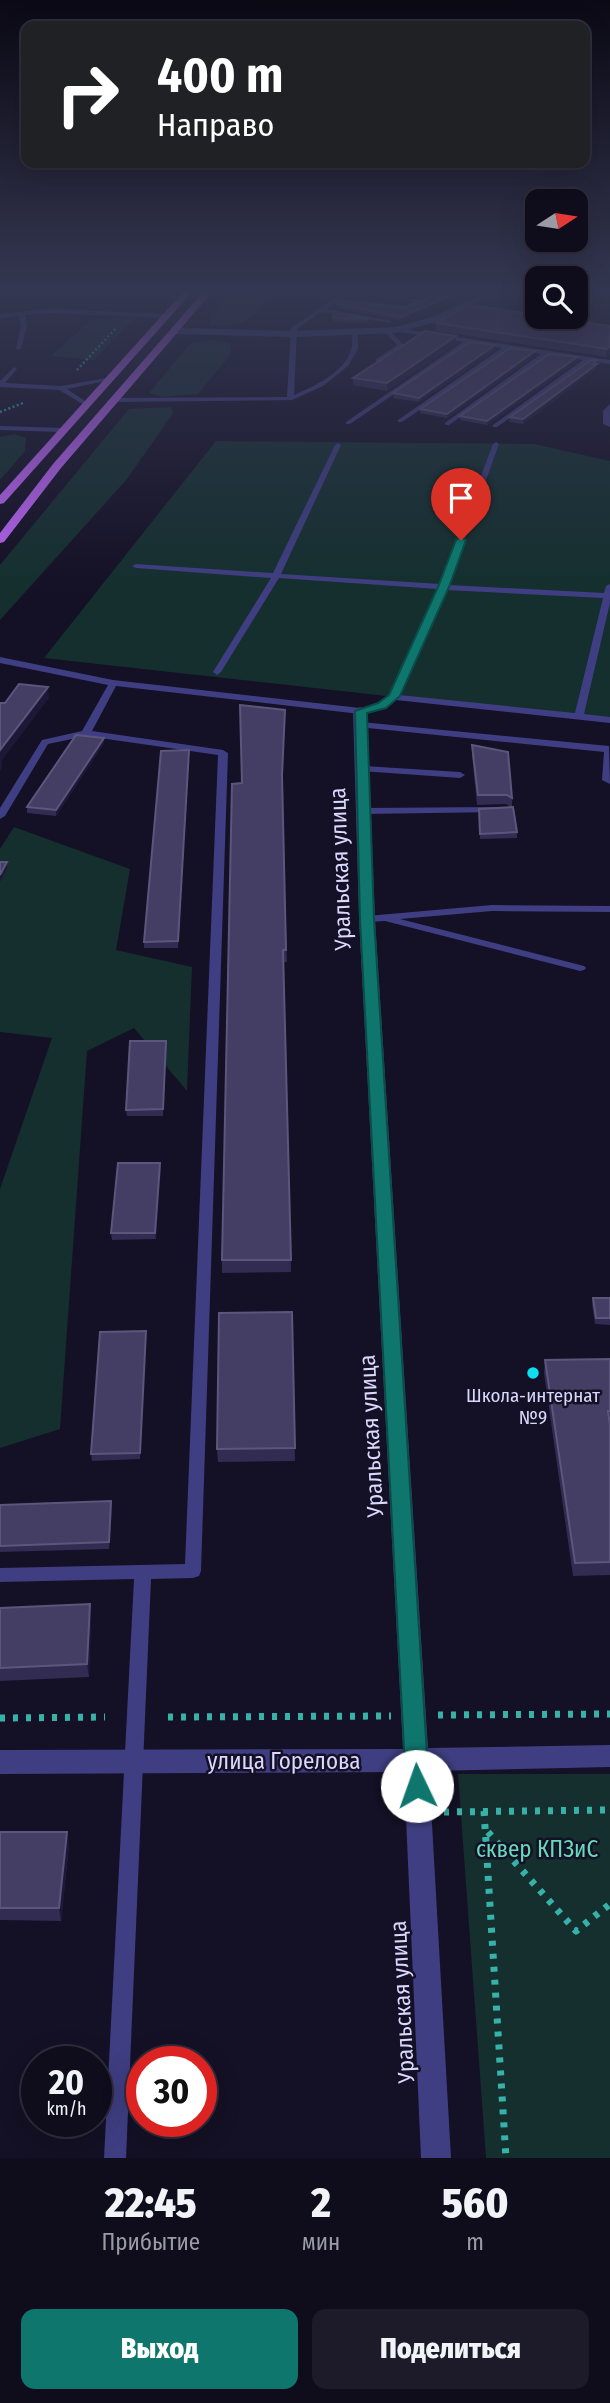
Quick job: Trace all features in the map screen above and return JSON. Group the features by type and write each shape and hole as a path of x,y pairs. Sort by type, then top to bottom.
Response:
{"main road":[{"path":"0,501 97,392"},
{"path":"0,540 57,466 121,392"}],"street":[{"name":"Уральская улица","path":"361,718 436,2158"},
{"name":"улица Горелова","path":"0,1762 610,1756"}],"lane":[{"path":"67,392 86,404"},
{"path":"290,392 290,399"},
{"path":"114,400 290,399 306,392"},
{"path":"348,423 394,392"},
{"path":"400,421 442,392"},
{"path":"447,424 492,392"},
{"path":"495,426 542,392"},
{"path":"610,406 606,411 606,424 610,425"},
{"path":"0,428 63,430"},
{"path":"361,718 394,696 443,587 496,444"},
{"path":"217,672 276,576 338,445"},
{"path":"136,566 443,587 609,592 579,715"},
{"path":"0,660 113,683 610,750 607,780 610,781"},
{"path":"86,733 113,683"},
{"path":"394,696 610,720"},
{"path":"0,816 45,742 86,733 223,753 193,1571 0,1575"},
{"path":"363,769 460,775"},
{"path":"365,811 506,810"},
{"path":"373,918 492,908 610,909"},
{"path":"373,918 580,968"},
{"path":"114,2158 143,1572"}],"path":[{"path":"0,1718 106,1717"},
{"path":"418,1812 610,1810"},
{"path":"484,1811 506,2158"},
{"path":"487,1832 576,1931 610,1903"}],"green space":[{"path":"150,392 200,392 163,397"},
{"path":"171,407 173,413 127,479 0,620 0,565 129,409"},
{"path":"14,434 26,438 25,451 0,480 0,437"},
{"path":"216,441 534,444 610,461 610,721 44,658"},
{"path":"14,827 130,869 116,950 192,967 187,1091 134,1028 87,1051 60,1429 0,1448 0,1189 52,1038 0,1032 0,849"},
{"name":"сквер КПЗиС","path":"458,1774 610,1774 610,2158 486,2158"}],"building":[{"path":"395,392 428,392 419,398 393,393"},
{"path":"446,392 478,392 447,414 420,409"},
{"path":"495,392 528,392 487,421 460,416"},
{"path":"546,392 560,392 523,419 510,417"},
{"path":"19,684 48,687 0,750 0,703 5,703"},
{"path":"240,705 285,710 282,775 286,950 283,950 291,1260 222,1260 232,784 242,783"},
{"path":"76,735 104,738 56,810 27,807"},
{"path":"472,745 508,752 512,798 507,795 478,795"},
{"path":"189,750 178,941 144,942 161,751"},
{"path":"513,807 517,832 480,834 479,809"},
{"path":"0,862 7,862 0,875"},
{"path":"130,1041 166,1041 163,1109 126,1110"},
{"path":"118,1163 160,1163 155,1233 111,1233"},
{"path":"593,1298 610,1298 610,1318 596,1318"},
{"path":"292,1312 295,1448 217,1449 219,1313"},
{"path":"146,1331 140,1453 91,1454 100,1332"},
{"path":"610,1359 610,1562 575,1563 545,1360"},
{"path":"111,1501 109,1542 0,1546 0,1505"},
{"path":"90,1604 87,1664 0,1668 0,1608"},
{"path":"0,1832 67,1832 59,1908 0,1908"}],"place":[{"name":"Школа-интернат №9","path":"533,1373"}],"route":[{"path":"417,1786 367,919 360,711 382,706 394,696 461,540"}]}
